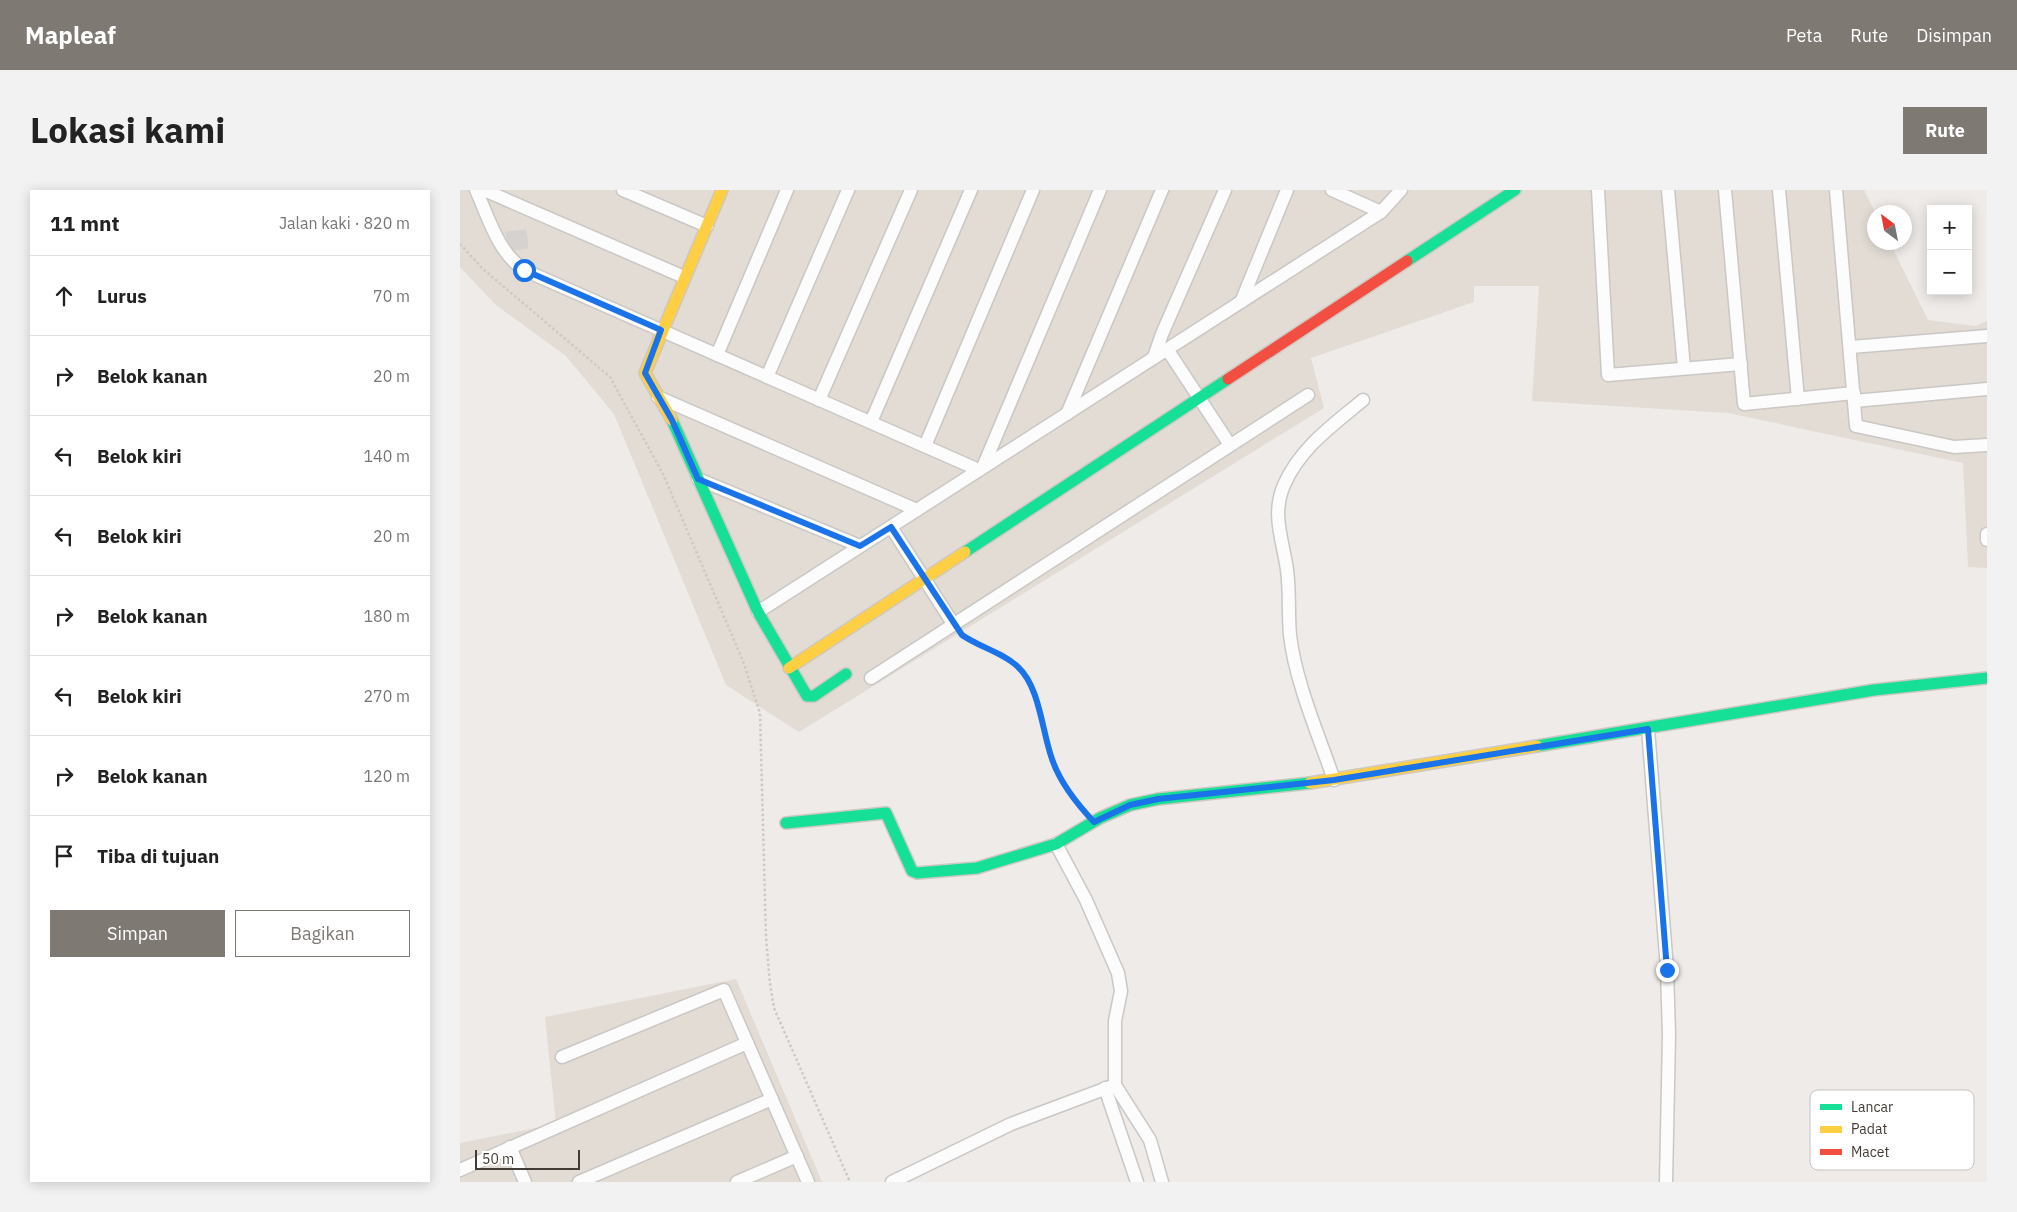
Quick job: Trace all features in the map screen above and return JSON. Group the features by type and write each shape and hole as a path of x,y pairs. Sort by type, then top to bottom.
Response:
{"street":[{"path":"476,190 502,249 512,262 524,270 981,469"},
{"path":"484,190 684,277"},
{"path":"623,190 707,226"},
{"path":"722,190 661,330 645,373 672,420 758,612 807,696 811,697 846,674"},
{"path":"717,355 788,190"},
{"path":"767,376 848,190"},
{"path":"819,400 911,190"},
{"path":"870,422 971,190"},
{"path":"925,446 1033,190"},
{"path":"981,469 1100,190"},
{"path":"1066,414 1162,190"},
{"path":"1154,356 1225,190"},
{"path":"1241,302 1287,190"},
{"path":"1332,190 1382,212"},
{"path":"758,612 1154,356 1382,212 1401,190"},
{"path":"789,668 1515,190"},
{"path":"1598,190 1608,375 1741,364"},
{"path":"1668,190 1684,368"},
{"path":"1726,190 1744,404 1798,399 1987,390"},
{"path":"1778,190 1798,399"},
{"path":"1836,190 1851,347 1856,426 1954,447 1987,444"},
{"path":"1851,347 1987,336"},
{"path":"1167,349 1230,445"},
{"path":"871,678 1308,395"},
{"path":"658,397 917,510"},
{"path":"1334,780 1294,656 1290,634 1288,585 1276,514 1283,486 1296,460 1316,440 1363,400"},
{"path":"698,479 860,546"},
{"path":"891,527 954,625"},
{"path":"1987,534 1987,540"},
{"path":"786,823 886,813 910,868 917,873 977,868 1056,844 1094,822 1130,805 1158,799 1334,780 1874,690 1987,678"},
{"path":"1648,729 1667,970 1669,1035 1666,1182"},
{"path":"1056,844 1086,900 1118,973 1121,991 1115,1021 1110,1087 1136,1182 1161,1179 1150,1140 1110,1087"},
{"path":"562,1057 724,990 808,1182"},
{"path":"460,1170 747,1043"},
{"path":"892,1182 1010,1124 1110,1087"},
{"path":"579,1182 772,1099"},
{"path":"510,1148 525,1182"},
{"path":"737,1182 797,1156"}],"path":[{"path":"460,244 483,269 610,377 662,474 743,661 760,713 766,937 773,1000 784,1031 850,1182"},
{"path":"954,625 962,635 978,646 1018,666 1028,678 1052,761 1060,778 1080,808 1094,822"}],"shaded area":[{"path":"460,190 1864,190 1872,205 1867,205 1867,250 1893,250 1928,320 1975,326 1987,321 1987,568 1968,567 1963,463 1728,413 1532,401 1539,286 1474,286 1474,302 1311,358 1324,408 799,732 726,685 614,414 566,356 496,305 460,267"},
{"path":"736,979 822,1182 460,1182 460,1143 556,1124 545,1017"}],"building":[{"path":"526,230 528,248 514,250 507,239 506,232"}],"traffic: fast":[{"path":"1407,261 1515,190"},
{"path":"965,552 1228,379"},
{"path":"672,420 758,612 807,696 814,696 846,674"},
{"path":"1537,746 1874,690 1987,678"},
{"path":"786,823 886,813 912,871 917,873 977,868 1056,844 1100,818 1130,805 1158,799 1310,783"}],"traffic: slow":[{"path":"672,420 645,373 722,190"},
{"path":"789,668 965,552"},
{"path":"1310,783 1537,746"}],"traffic: jam":[{"path":"1228,379 1407,261"}],"route":[{"path":"524,270 661,330 645,373 672,420 698,479 860,546 891,527 962,635 978,646 1018,666 1028,678 1039,710 1052,761 1060,778 1080,808 1094,822 1130,805 1158,799 1334,780 1648,729 1667,970"}]}
